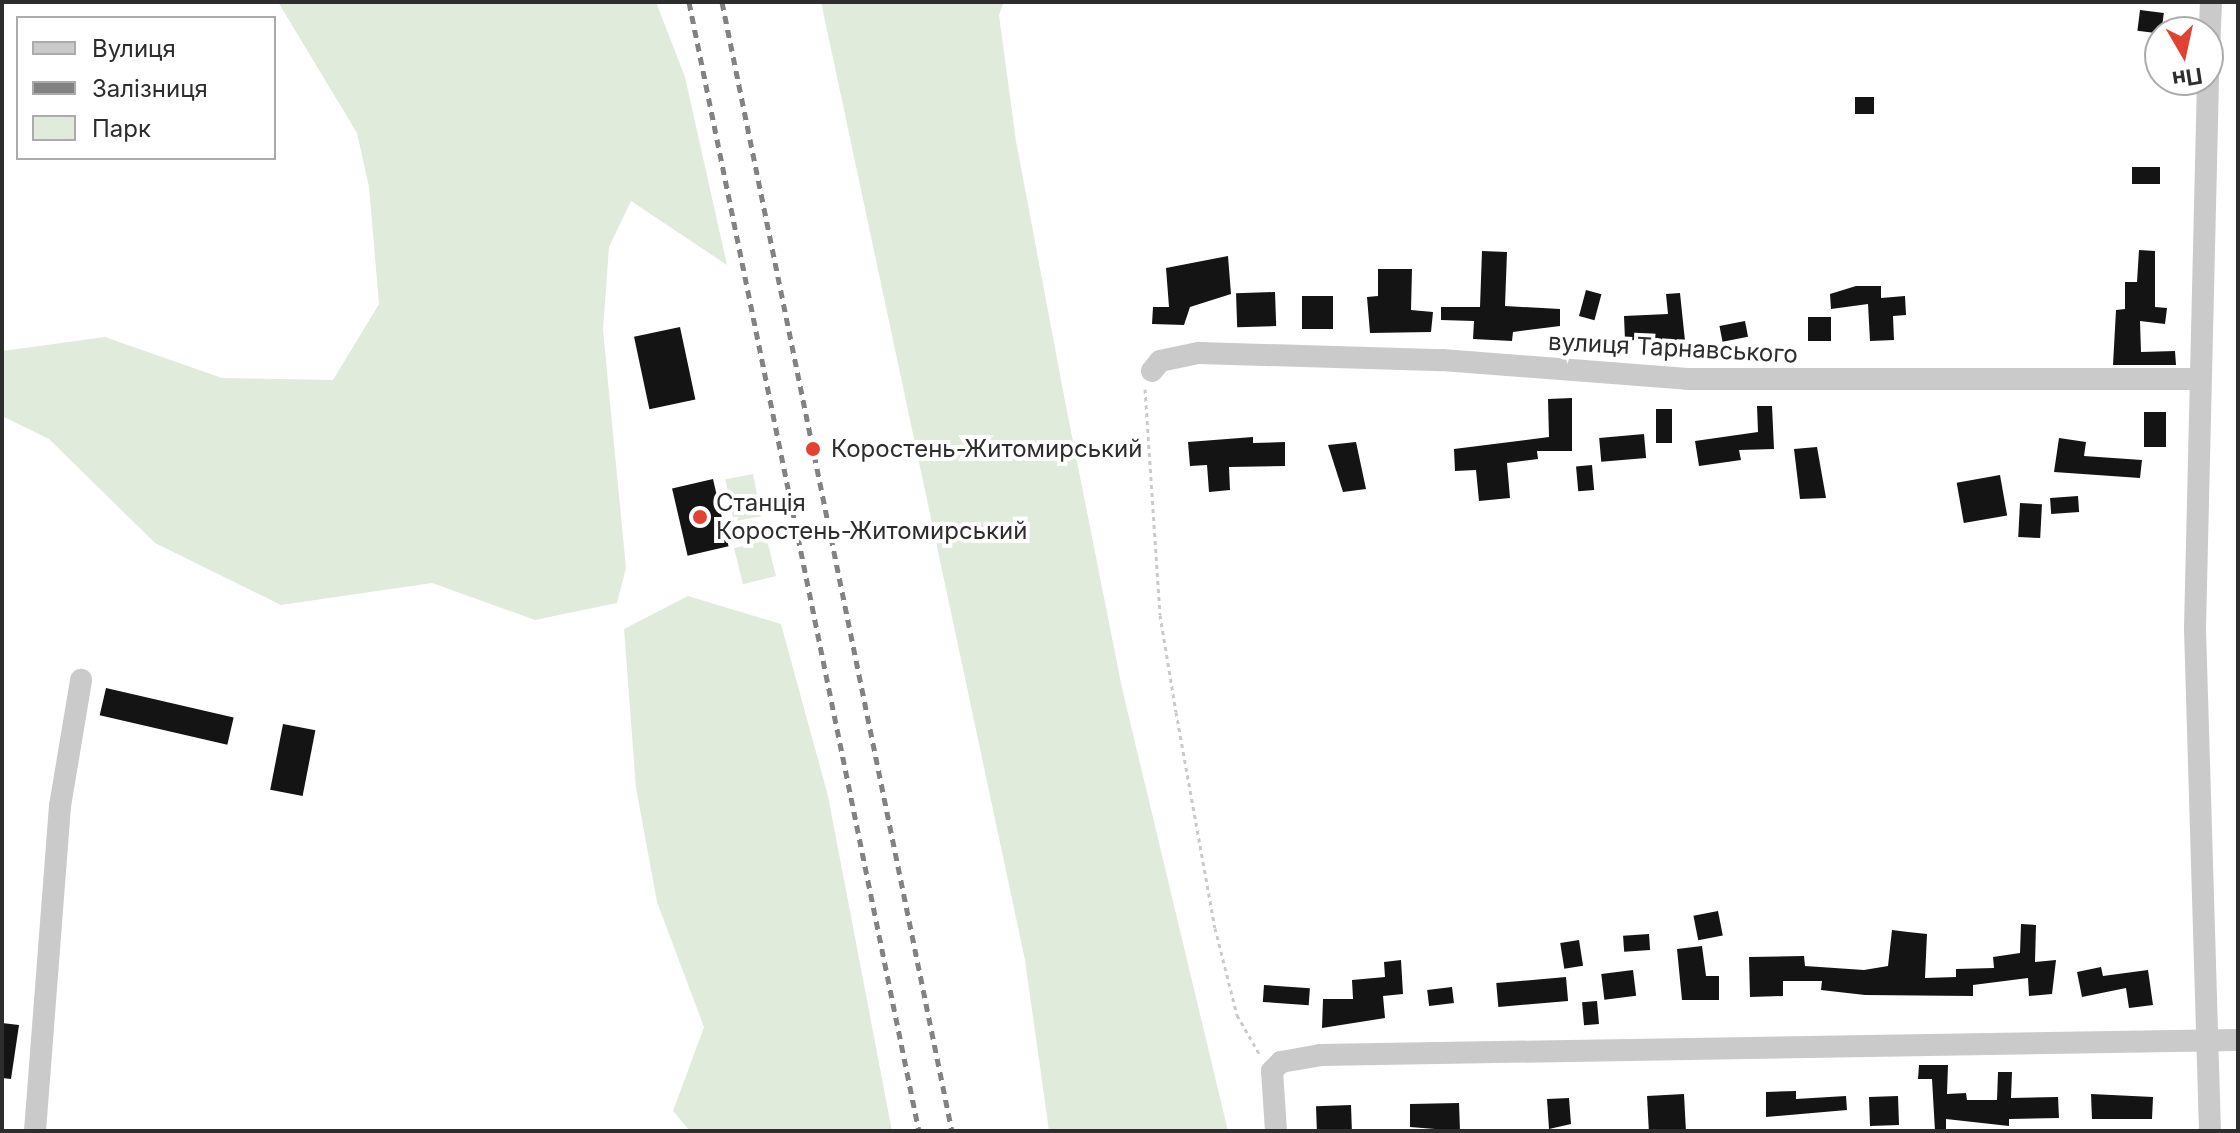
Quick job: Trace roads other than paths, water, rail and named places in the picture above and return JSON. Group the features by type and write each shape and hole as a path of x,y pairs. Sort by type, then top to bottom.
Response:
{"street":[{"path":"2207,96 2198,379 2202,1040 2210,1131"},
{"name":"вулиця Тарнавського","path":"1152,371 1160,361 1199,353 1701,379 2198,379"},
{"path":"35,1131 60,806 81,680"},
{"path":"1276,1131 1272,1071 1281,1062 1320,1055 2238,1040"}],"railway":[{"path":"689,2 919,1131"},
{"path":"722,2 952,1131"}],"place":[{"name":"Коростень-Житомирський","path":"813,449"},
{"name":"Станція Коростень-Житомирський","path":"700,517"}]}
